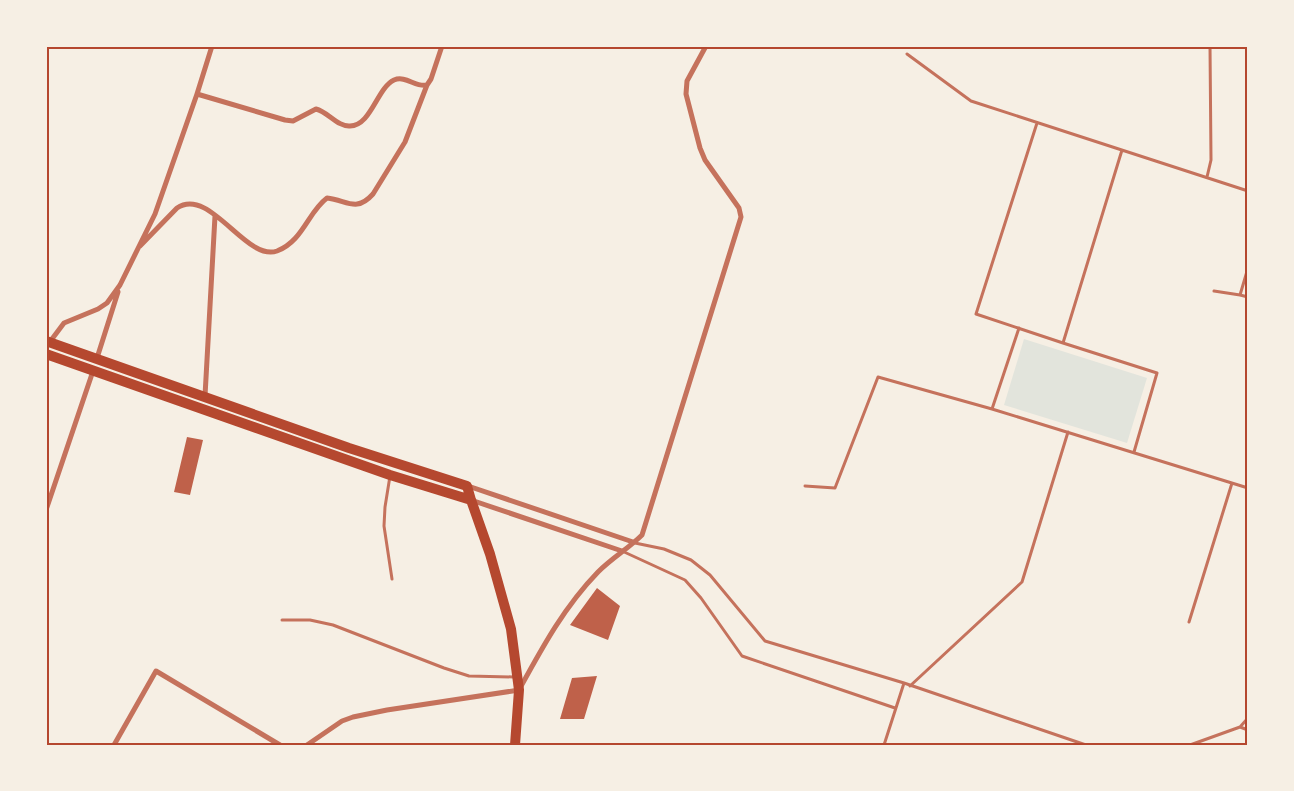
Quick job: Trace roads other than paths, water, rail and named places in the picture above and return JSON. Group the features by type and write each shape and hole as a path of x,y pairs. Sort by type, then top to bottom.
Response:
{"main road":[{"path":"47,343 97,358 349,448 468,486 512,629 519,690 515,745"},
{"path":"46,354 390,475 471,500"}],"street":[{"path":"97,358 120,286 155,214 212,46"},
{"path":"140,246 183,204 198,205 255,247 271,253 278,251 299,236 327,198 353,205 360,205 367,201 405,142 442,46"},
{"path":"307,745 329,729 352,716 519,690 543,645 566,608 600,570 642,535 649,518 741,217 739,208 705,160 686,94 687,81 706,46"},
{"path":"197,94 285,120 293,121 316,109 323,111 341,124 350,127 358,124 365,118 388,84 396,79 403,79 422,86 428,85"},
{"path":"205,397 215,216"},
{"path":"47,343 64,323 98,309 106,303 120,286"},
{"path":"46,510 93,371"},
{"path":"468,486 633,542"},
{"path":"471,500 622,551"},
{"path":"114,745 156,671 280,745"}],"lane":[{"path":"1207,177 1211,160 1210,46"},
{"path":"907,54 971,101 1248,191"},
{"path":"1037,123 976,314 1157,373 1134,452"},
{"path":"1063,343 1122,150"},
{"path":"1240,295 1248,268"},
{"path":"1214,291 1248,297"},
{"path":"992,409 1019,328"},
{"path":"805,486 835,488 878,377 992,409 1248,488"},
{"path":"910,686 1022,582 1068,432"},
{"path":"390,475 384,516 392,579"},
{"path":"1189,622 1232,483"},
{"path":"633,542 664,550 691,560 710,575 765,641 904,684 1086,745"},
{"path":"622,551 685,580 701,598 742,656 895,708"},
{"path":"282,620 310,620 332,625 469,676 517,677"},
{"path":"884,745 904,684"},
{"path":"1190,745 1240,727 1248,718"},
{"path":"1240,727 1248,730"}]}
